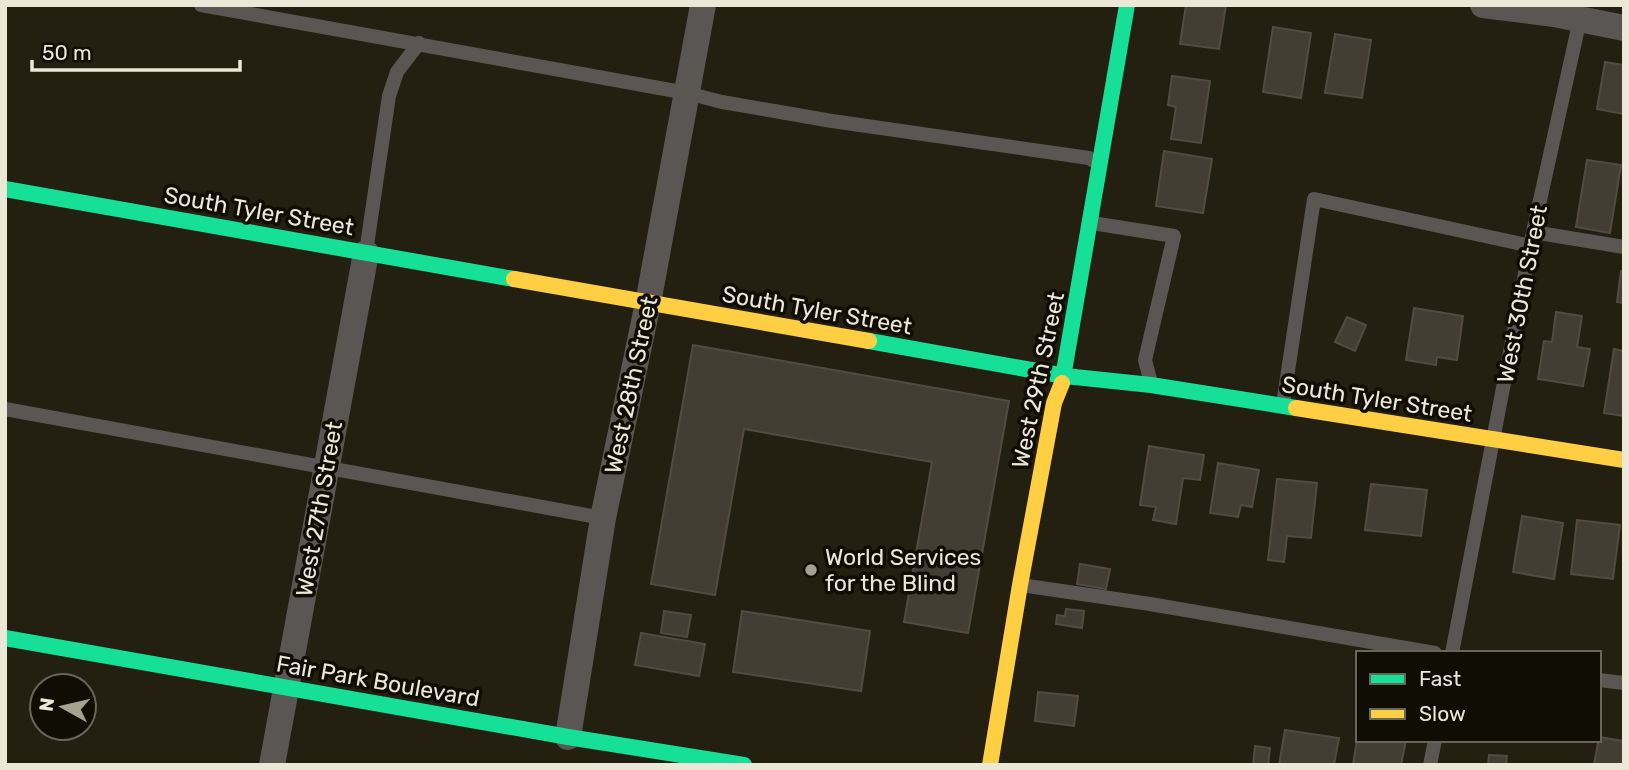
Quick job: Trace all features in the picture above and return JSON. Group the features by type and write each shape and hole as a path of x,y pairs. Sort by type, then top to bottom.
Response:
{"street":[{"name":"West 28th Street","path":"566,747 603,518 648,303 703,5"},
{"name":"West 29th Street","path":"990,765 1054,404 1065,376 1128,5"},
{"path":"1483,5 1555,10 1580,19 1624,28"},
{"name":"South Tyler Street","path":"5,189 1065,376 1152,385 1624,460"},
{"name":"West 27th Street","path":"272,765 366,253"},
{"name":"Fair Park Boulevard","path":"5,638 287,688 566,747 744,765"}],"lane":[{"path":"201,5 832,121 1089,158 1101,165"},
{"name":"West 30th Street","path":"1452,651 1532,239 1580,19"},
{"path":"366,253 389,96 397,72 419,43"},
{"path":"1283,406 1314,199 1532,239 1624,247"},
{"path":"1092,223 1174,236 1145,360 1152,385"},
{"path":"5,410 603,518"},
{"path":"1020,585 1150,604 1422,651"},
{"path":"1601,680 1624,683"},
{"path":"1430,765 1435,742"}],"building":[{"path":"1186,5 1226,5 1219,49 1180,44"},
{"path":"1273,27 1311,33 1301,98 1263,92"},
{"path":"1335,34 1371,40 1362,98 1325,93"},
{"path":"1605,62 1624,65 1624,114 1597,109"},
{"path":"1172,76 1210,81 1201,143 1171,139 1176,107 1168,105"},
{"path":"1164,151 1212,159 1203,213 1156,206"},
{"path":"1587,160 1621,165 1610,233 1576,227"},
{"path":"1621,271 1624,272 1624,303 1617,302"},
{"path":"1414,308 1463,316 1457,360 1437,357 1436,365 1406,360"},
{"path":"1556,312 1582,316 1577,347 1590,349 1583,386 1538,379 1544,341 1552,342"},
{"path":"1347,317 1366,325 1355,351 1335,342"},
{"path":"693,345 1009,401 968,633 904,622 932,462 744,429 715,595 651,584"},
{"path":"1614,349 1624,351 1624,416 1604,413"},
{"path":"1149,446 1204,455 1200,480 1183,478 1176,524 1153,520 1156,507 1140,505"},
{"path":"1218,463 1259,470 1252,507 1241,505 1238,517 1210,513"},
{"path":"1277,479 1317,483 1311,538 1287,536 1284,562 1268,560"},
{"path":"1371,484 1427,490 1421,536 1365,530"},
{"path":"1522,516 1563,523 1554,579 1513,572"},
{"path":"1577,520 1620,525 1613,579 1571,574"},
{"path":"1080,564 1110,569 1106,589 1077,584"},
{"path":"1066,609 1084,611 1082,628 1056,624 1057,615 1065,616"},
{"path":"664,611 691,615 687,637 661,633"},
{"path":"742,611 870,631 861,691 733,672"},
{"path":"641,633 705,644 699,676 635,665"},
{"path":"1038,692 1078,696 1074,726 1035,721"},
{"path":"1285,730 1339,738 1334,765 1279,765"},
{"path":"1601,737 1624,741 1624,765 1594,765"},
{"path":"1357,742 1406,742 1401,765 1353,765"},
{"path":"1255,746 1270,748 1268,765 1253,765"},
{"path":"1489,755 1507,756 1506,765 1488,765"}],"traffic: fast":[{"path":"1062,383 1127,5"},
{"path":"5,189 514,279"},
{"path":"869,341 1065,376 1151,385 1296,408"},
{"path":"5,638 568,737 744,765"}],"traffic: slow":[{"path":"514,279 869,341"},
{"path":"990,765 1054,403 1062,383"},
{"path":"1296,408 1624,460"}],"place":[{"name":"World Services for the Blind","path":"811,570"}]}
